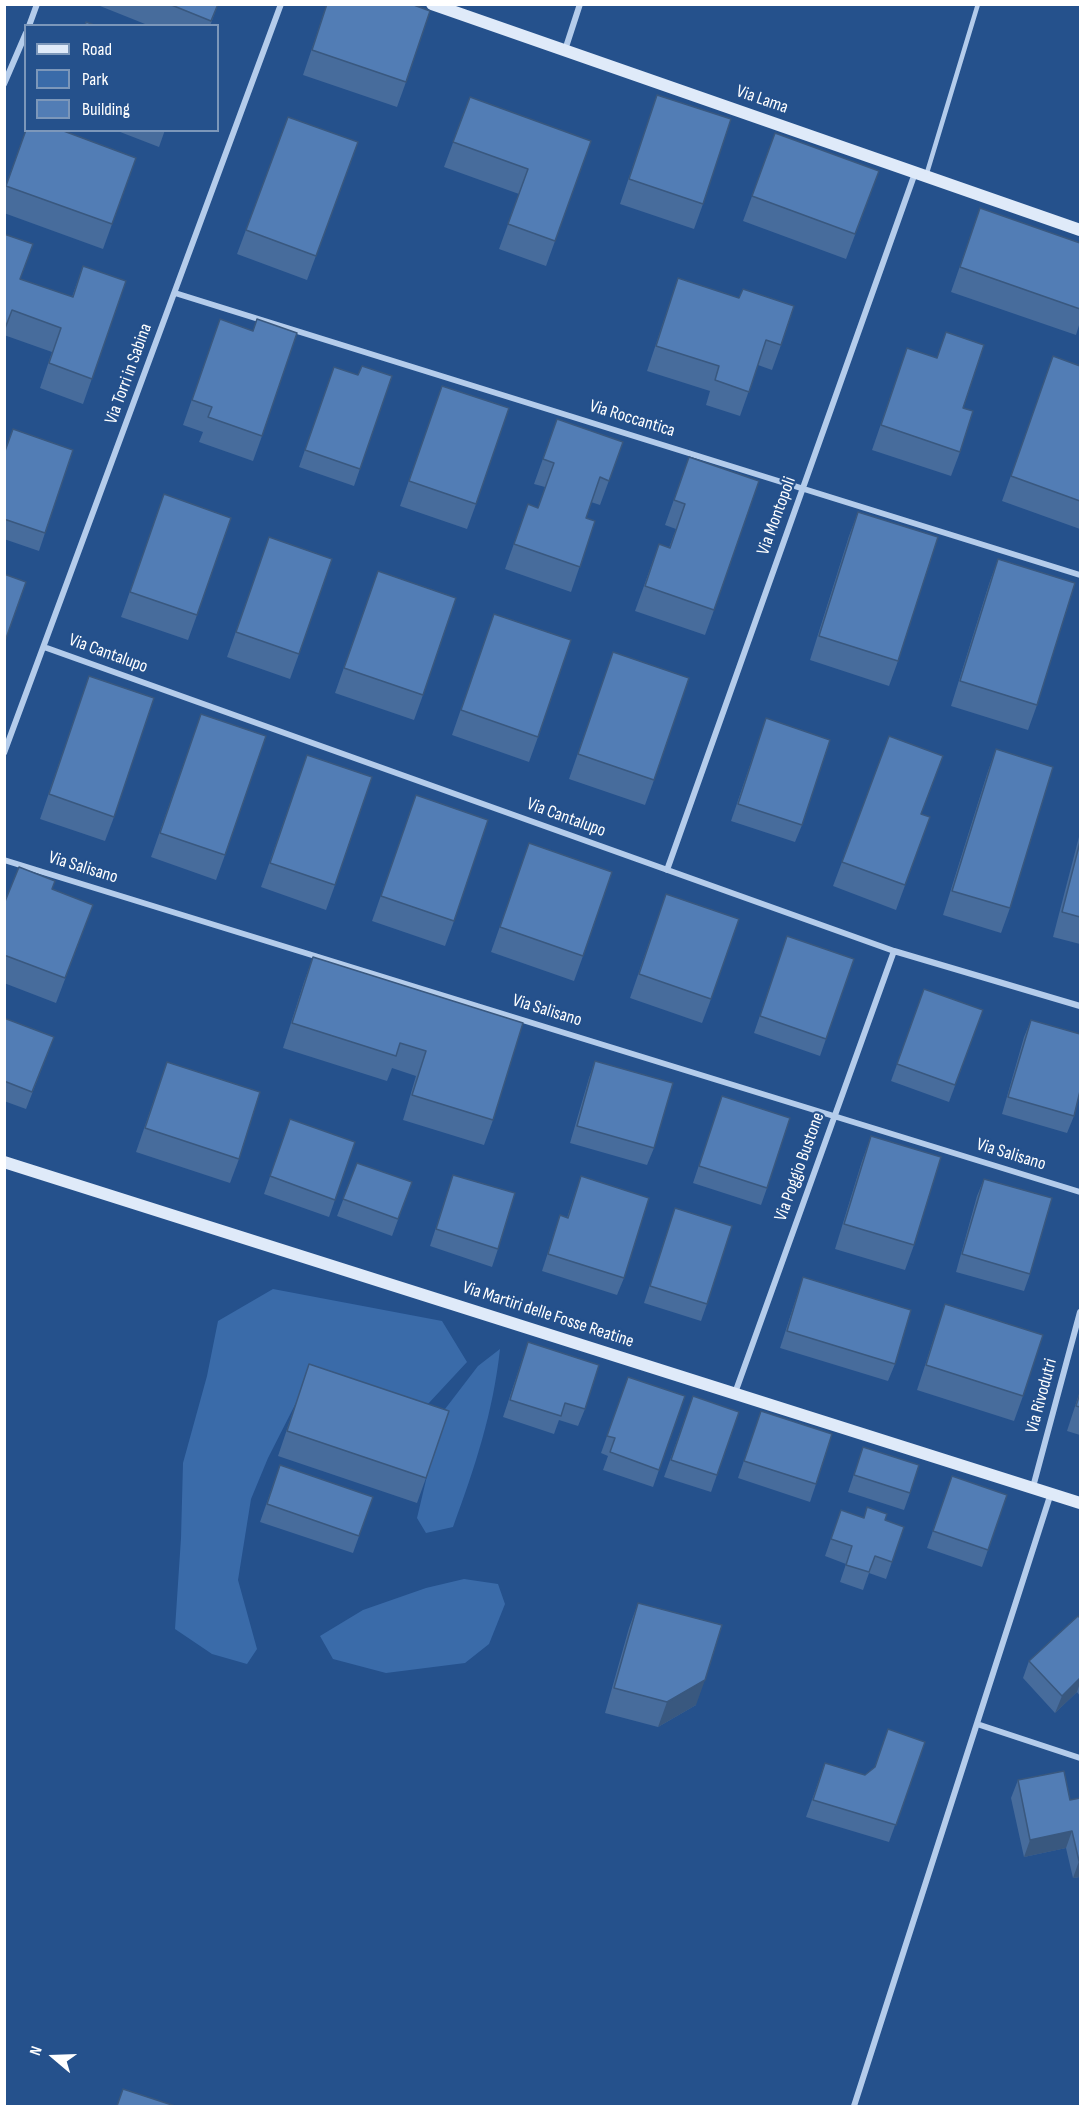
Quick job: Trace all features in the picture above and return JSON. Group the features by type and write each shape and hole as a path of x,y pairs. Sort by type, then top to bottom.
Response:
{"main road":[{"name":"Via Lama","path":"432,4 1080,230"},
{"name":"Via Martiri delle Fosse Reatine","path":"4,1162 1080,1503"}],"street":[{"path":"30,24 37,4"},
{"name":"Via Torri in Sabina","path":"4,753 281,4"},
{"path":"565,50 580,4"},
{"path":"4,84 24,38"},
{"name":"Via Montopoli","path":"667,870 802,488 920,174"},
{"name":"Via Roccantica","path":"175,293 1080,575"},
{"name":"Via Cantalupo","path":"44,647 894,951 1080,1006"},
{"name":"Via Salisano","path":"4,860 1080,1192"},
{"name":"Via Poggio Bustone","path":"735,1393 894,951"},
{"name":"Via Rivodutri","path":"1033,1487 1080,1312"},
{"path":"854,2106 1051,1493"},
{"path":"977,1724 1080,1758"}],"lane":[{"path":"920,174 978,4"}],"green space":[{"path":"273,1289 442,1321 467,1362 427,1405 303,1389 268,1458 251,1499 238,1580 257,1649 247,1664 212,1654 175,1629 183,1463 207,1376 218,1321"},
{"path":"500,1349 493,1395 482,1440 453,1527 426,1533 417,1518 442,1413 478,1366"},
{"path":"464,1579 498,1584 505,1604 489,1644 465,1663 386,1673 333,1659 320,1636 363,1610 426,1588"}],"building":[{"path":"169,4 218,4 211,21"},
{"path":"327,4 411,4 430,11 406,82 312,50"},
{"path":"657,95 731,119 703,204 629,179"},
{"path":"470,97 591,141 555,241 508,224 528,169 453,142"},
{"path":"288,117 358,142 316,256 246,230"},
{"path":"25,132 66,132 136,158 112,224 6,186"},
{"path":"775,133 879,171 855,234 752,196"},
{"path":"980,208 1080,243 1080,309 960,267"},
{"path":"4,234 33,244 20,279 73,297 83,266 126,281 92,379 49,363 61,328 12,310 4,331"},
{"path":"678,278 739,298 743,289 794,306 781,345 766,340 749,392 715,380 719,366 656,346"},
{"path":"220,319 253,331 257,319 297,333 262,436 208,417 212,407 192,400"},
{"path":"946,332 984,345 963,408 973,411 960,452 881,425 907,348 937,358"},
{"path":"1053,356 1080,366 1080,501 1011,476"},
{"path":"362,366 392,376 360,469 305,450 334,367 358,375"},
{"path":"442,386 509,408 476,504 409,481"},
{"path":"557,419 623,442 609,481 600,477 586,518 595,521 580,567 514,544 528,504 538,508 554,463 543,459"},
{"path":"13,429 73,450 45,533 4,519 4,454"},
{"path":"689,457 759,481 714,610 645,586 659,544 670,548 685,504 674,500"},
{"path":"164,494 231,518 197,615 130,592"},
{"path":"858,512 938,537 898,661 819,636"},
{"path":"269,537 332,559 299,654 236,632"},
{"path":"998,559 1075,583 1037,705 960,681"},
{"path":"378,571 456,598 423,695 344,668"},
{"path":"4,574 26,582 4,644"},
{"path":"494,614 571,640 538,737 461,710"},
{"path":"613,652 689,678 654,780 578,754"},
{"path":"89,676 154,698 114,817 49,794"},
{"path":"201,714 266,736 225,855 160,833"},
{"path":"766,718 830,740 802,825 738,804"},
{"path":"889,736 943,756 921,814 930,817 905,885 842,862"},
{"path":"996,749 1053,767 1010,908 952,891"},
{"path":"307,755 372,777 335,885 270,863"},
{"path":"416,795 488,820 454,921 381,896"},
{"path":"1080,842 1080,917 1062,912"},
{"path":"529,843 612,872 583,956 500,927"},
{"path":"19,867 55,881 52,889 93,905 65,978 4,955 4,904"},
{"path":"666,894 739,919 711,999 639,974"},
{"path":"787,936 854,959 826,1039 760,1016"},
{"path":"313,957 523,1023 493,1120 412,1095 426,1051 400,1043 396,1056 292,1023"},
{"path":"924,989 983,1010 955,1085 897,1064"},
{"path":"4,1018 54,1037 32,1092 4,1081"},
{"path":"1031,1020 1080,1034 1080,1091 1074,1116 1008,1097"},
{"path":"595,1061 673,1083 654,1148 577,1126"},
{"path":"167,1062 260,1092 239,1159 145,1128"},
{"path":"722,1096 790,1118 767,1188 699,1166"},
{"path":"290,1119 355,1142 335,1200 270,1176"},
{"path":"871,1136 941,1157 914,1245 844,1224"},
{"path":"357,1163 412,1182 398,1219 343,1199"},
{"path":"453,1175 515,1193 498,1249 436,1229"},
{"path":"581,1176 649,1198 624,1278 548,1254 560,1215 568,1218"},
{"path":"984,1179 1052,1198 1030,1274 962,1254"},
{"path":"675,1208 732,1226 707,1304 650,1286"},
{"path":"803,1277 911,1310 895,1364 787,1331"},
{"path":"945,1304 1043,1335 1023,1396 926,1365"},
{"path":"528,1342 599,1365 585,1409 565,1403 561,1416 510,1400"},
{"path":"309,1364 449,1411 426,1478 287,1431"},
{"path":"628,1377 685,1396 659,1470 610,1452 615,1438 607,1436"},
{"path":"1080,1393 1080,1407 1076,1406"},
{"path":"693,1396 739,1412 717,1475 671,1460"},
{"path":"761,1411 832,1434 816,1484 744,1461"},
{"path":"863,1447 919,1465 910,1493 854,1475"},
{"path":"280,1465 373,1497 359,1536 267,1504"},
{"path":"952,1476 1007,1495 988,1550 933,1531"},
{"path":"867,1507 887,1514 885,1520 904,1527 892,1562 875,1556 869,1572 846,1565 852,1546 831,1539 841,1510 864,1518"},
{"path":"638,1603 722,1625 705,1680 667,1702 614,1688"},
{"path":"1078,1616 1080,1618 1080,1678 1062,1696 1029,1661"},
{"path":"888,1729 925,1742 896,1825 813,1800 825,1763 865,1775 875,1767"},
{"path":"1064,1771 1070,1800 1080,1798 1080,1861 1072,1831 1030,1840 1018,1780"},
{"path":"123,2089 175,2106 117,2106"}]}
